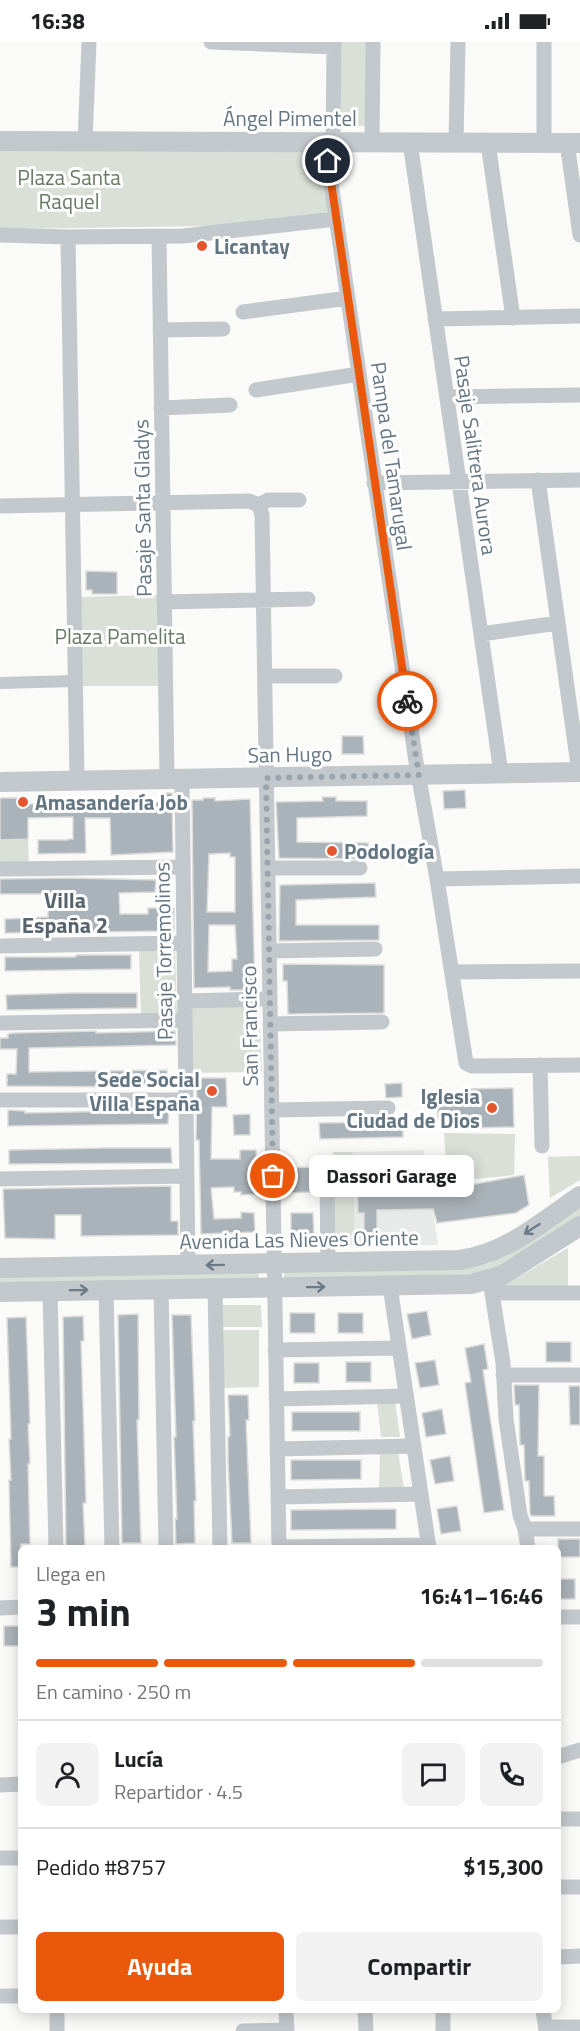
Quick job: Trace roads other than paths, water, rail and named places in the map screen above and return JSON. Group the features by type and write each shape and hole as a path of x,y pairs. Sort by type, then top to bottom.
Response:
{"street":[{"path":"85,142 89,42"},
{"path":"210,42 334,44"},
{"path":"372,142 373,42"},
{"path":"456,142 458,42"},
{"path":"544,42 544,143"},
{"name":"Pampa del Tamarugal","path":"334,44 329,142 336,219 419,775 468,1065 540,1065"},
{"name":"Ángel Pimentel","path":"0,141 574,143"},
{"name":"Pasaje Salitrera Aurora","path":"410,142 501,773"},
{"path":"488,143 513,318"},
{"path":"574,143 580,235"},
{"path":"0,235 68,237 192,235 336,219"},
{"name":"Pasaje Santa Gladys","path":"159,236 164,602 174,779"},
{"path":"68,237 77,781"},
{"path":"243,312 348,298"},
{"path":"435,319 580,316"},
{"path":"160,330 223,329"},
{"path":"256,390 359,374"},
{"path":"447,397 580,394"},
{"path":"161,408 230,405"},
{"path":"538,480 558,623 574,690 579,772"},
{"path":"374,483 580,480"},
{"path":"0,506 72,497 163,503 249,501 259,505 268,500 299,500"},
{"name":"San Francisco","path":"259,505 262,511 264,600 279,1545"},
{"path":"164,602 308,599"},
{"path":"481,634 558,623"},
{"path":"265,676 335,676"},
{"path":"0,683 75,681"},
{"name":"San Hugo","path":"0,782 579,772"},
{"name":"Pasaje Torremolinos","path":"174,779 183,867 188,1265"},
{"path":"0,869 183,867"},
{"path":"268,868 360,868"},
{"path":"437,879 580,876"},
{"path":"0,946 184,943"},
{"path":"269,951 375,949"},
{"path":"452,972 580,971"},
{"path":"184,1001 270,999"},
{"path":"0,1023 185,1020"},
{"path":"270,1024 382,1022"},
{"path":"542,1146 540,1065 580,1065"},
{"path":"0,1100 186,1100"},
{"path":"272,1110 388,1108"},
{"path":"0,1179 187,1176"},
{"path":"327,1179 328,1263"},
{"name":"Avenida Las Nieves Oriente","path":"0,1268 459,1260 482,1256 503,1247 580,1196"},
{"path":"491,1286 510,1270 580,1226"},
{"path":"0,1292 471,1284 580,1293"},
{"path":"390,1286 429,1545"},
{"path":"491,1286 503,1375 506,1419 520,1515 528,1545"},
{"path":"215,1288 220,1545"},
{"path":"161,1289 166,1545"},
{"path":"106,1290 112,1545"},
{"path":"50,1291 56,1545"},
{"path":"275,1350 399,1348"},
{"path":"503,1375 580,1375"},
{"path":"276,1399 406,1396"},
{"path":"277,1449 414,1446"},
{"path":"278,1497 421,1494"},
{"path":"525,1529 580,1529"},
{"path":"0,1608 18,1607"},
{"path":"561,1617 580,1617"},
{"path":"561,1756 580,1750"},
{"path":"0,1785 18,1784"},
{"path":"561,1819 580,1819"},
{"path":"0,1858 18,1858"},
{"path":"561,1887 580,1887"},
{"path":"0,1927 18,1927"},
{"path":"561,1957 580,1956"},
{"path":"0,1996 18,1996"},
{"path":"57,2013 57,2031"},
{"path":"243,2031 287,2031 286,2013"},
{"path":"365,2013 366,2031"},
{"path":"443,2013 443,2031"},
{"path":"543,2013 546,2029 580,2026"}],"place":[{"name":"Licantay","path":"202,246"},
{"name":"Amasandería Job","path":"23,802"},
{"name":"Podología","path":"332,851"},
{"name":"Sede Social Villa España","path":"212,1091"},
{"name":"Iglesia Ciudad de Dios","path":"492,1108"},
{"name":"Dassori Garage","path":"273,1176"}],"district":[{"name":"Villa España 2","path":"65,912"}],"park label":[{"name":"Plaza Santa Raquel","path":"69,189"},
{"name":"Plaza Pamelita","path":"120,636"}]}
